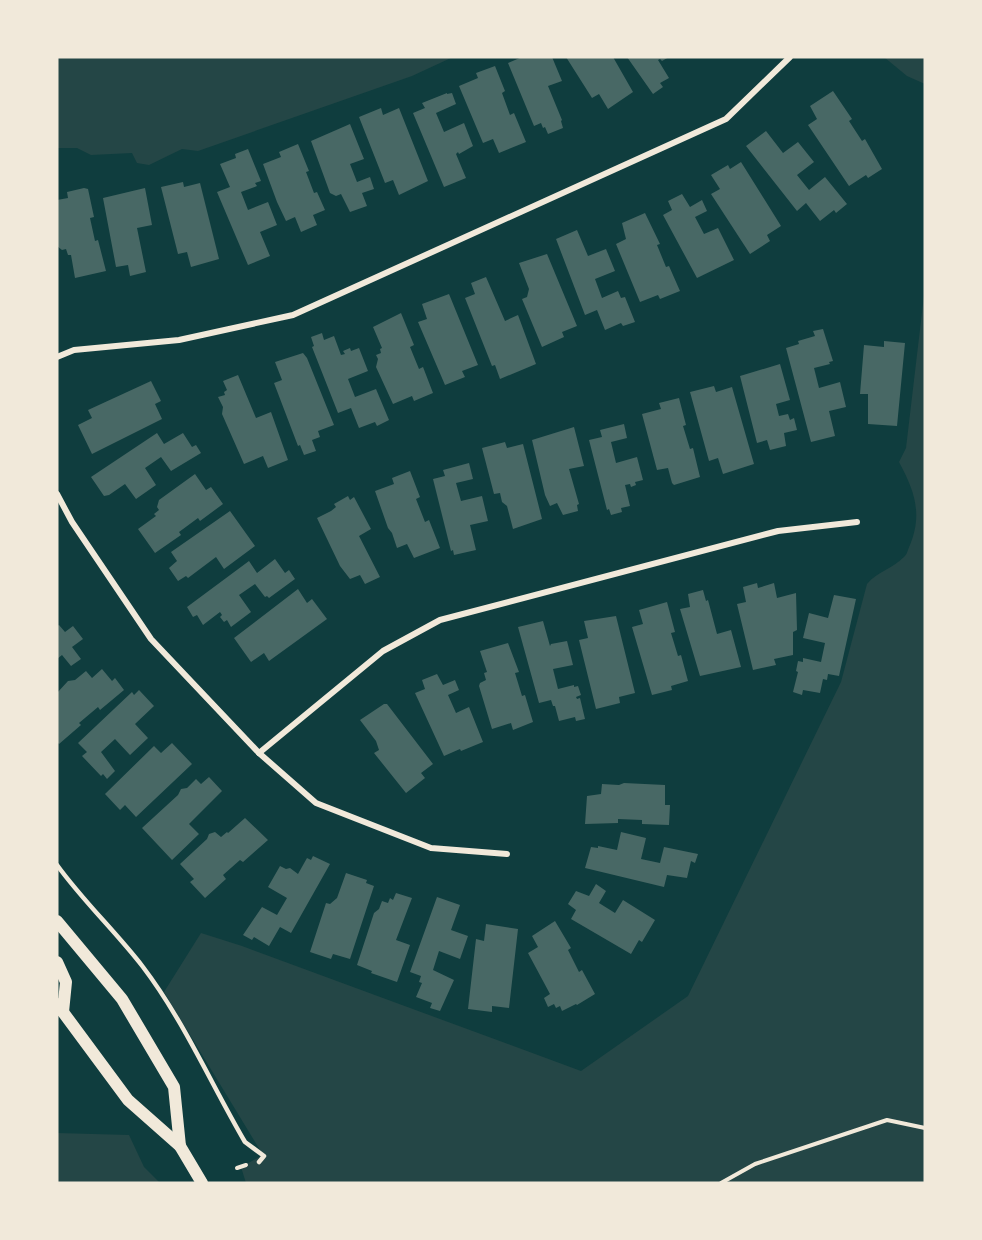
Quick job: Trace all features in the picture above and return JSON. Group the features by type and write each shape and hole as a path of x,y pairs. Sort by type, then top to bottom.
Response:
{"main road":[{"path":"57,921 122,999 174,1087 180,1146"},
{"path":"57,962 66,982 59,1011 128,1100 180,1146 202,1183"}],"street":[{"path":"57,357 74,350 179,340 293,315 726,119 790,57"},
{"path":"57,494 72,522 151,639 259,753 316,803 431,848 507,854"},
{"path":"259,753 383,651 440,620 778,531 857,522"}],"lane":[{"path":"57,865 143,967 179,1021 245,1142 264,1156 259,1162"}],"path":[{"path":"721,1183 755,1164 887,1120 925,1128"}],"shaded area":[{"path":"57,57 453,57 412,76 198,151 182,149 149,165 137,163 132,153 91,155 77,148 57,148"},
{"path":"884,57 925,57 925,84 907,76"},
{"path":"925,287 925,1183 246,1183 241,1167 263,1155 164,992 201,933 581,1071 688,996 841,682 867,584 905,556 910,545 916,522 915,502 909,482 899,462 906,448"},
{"path":"57,1133 129,1135 144,1167 160,1183 57,1183"}],"building":[{"path":"522,57 552,57 562,81 548,86 563,128 548,134 541,123 534,126 508,63"},
{"path":"566,57 613,57 633,92 608,109 599,94 592,98"},
{"path":"627,57 669,57 662,61 658,60 669,78 660,83 663,87 653,94"},
{"path":"495,66 505,91 502,93 510,115 514,113 526,142 499,153 493,139 483,143 459,86 478,78 476,73"},
{"path":"833,91 852,119 849,121 862,141 865,139 882,169 868,178 866,175 849,186 808,125 817,119 810,106"},
{"path":"452,93 456,104 436,113 444,132 464,123 473,146 456,154 466,178 444,187 413,113 425,108 422,103"},
{"path":"381,108 383,115 399,108 428,181 399,195 393,180 385,183 359,117"},
{"path":"350,124 364,159 350,164 357,182 370,177 374,189 362,193 367,206 350,212 341,194 336,196 330,193 311,141"},
{"path":"766,131 783,153 798,142 814,162 797,175 809,190 825,177 847,204 836,213 834,210 820,221 806,203 797,211 746,146"},
{"path":"298,144 309,171 306,172 314,193 317,192 325,210 313,215 317,225 301,232 295,217 286,221 263,164 281,157 279,152"},
{"path":"248,149 261,181 255,183 257,186 241,192 248,210 268,202 277,225 260,232 270,256 248,265 217,192 230,187 220,164 236,158 235,154"},
{"path":"741,162 781,226 767,235 770,241 750,254 711,194 720,189 711,175 728,165 730,169"},
{"path":"183,182 184,187 200,183 219,259 191,267 187,252 178,254 161,187"},
{"path":"145,188 152,225 137,228 146,272 130,276 128,265 116,267 103,198"},
{"path":"88,189 94,217 90,218 95,241 98,240 106,271 75,278 71,255 68,255 66,249 62,250 57,246 57,200 68,198 67,192"},
{"path":"682,194 690,207 702,200 707,211 695,217 704,234 718,228 734,260 697,278 663,215 672,210 668,201"},
{"path":"645,213 660,244 657,245 666,267 669,266 680,291 660,299 658,295 640,302 616,244 626,239 622,223"},
{"path":"577,230 588,256 606,249 615,271 595,279 602,298 618,291 621,298 625,297 635,322 623,326 621,323 605,330 597,310 585,315 556,239"},
{"path":"547,254 577,326 562,332 564,337 542,347 522,299 527,297 529,289 519,263"},
{"path":"486,277 505,321 518,315 536,364 500,379 495,365 492,366 465,298 475,294 471,283"},
{"path":"449,294 478,365 462,371 465,377 445,385 418,322 427,319 422,304"},
{"path":"401,313 414,345 410,347 419,369 423,367 433,393 414,401 412,396 393,404 376,367 378,359 376,355 381,353 382,348 373,327"},
{"path":"823,329 833,361 814,368 819,388 840,382 846,407 829,411 835,436 811,442 786,348 799,344 798,341 815,336 813,331"},
{"path":"322,333 324,340 334,336 341,355 345,354 343,351 350,348 351,351 359,348 368,371 348,379 355,397 376,389 389,420 377,426 375,422 359,428 351,408 338,413 312,347 314,346 311,337"},
{"path":"884,341 905,343 897,426 868,424 868,394 860,394 864,345 884,347"},
{"path":"303,353 334,425 318,431 320,437 312,440 316,451 304,455 300,445 298,446 274,383 282,380 275,362"},
{"path":"780,364 790,400 776,404 779,416 788,414 790,420 794,418 797,430 784,433 786,446 770,450 767,440 757,443 740,376"},
{"path":"238,375 256,418 271,412 288,460 268,468 263,456 244,464 222,414 223,407 218,397 225,395 224,392 227,390 223,381"},
{"path":"151,381 161,401 155,404 162,419 92,454 78,425 92,418 88,410"},
{"path":"714,386 716,392 732,387 754,464 723,474 718,458 709,461 690,392"},
{"path":"679,398 686,425 683,426 690,449 693,448 700,477 674,485 668,468 657,470 642,414 661,409 659,403"},
{"path":"624,424 627,438 611,442 616,463 637,457 643,480 635,482 636,485 631,487 630,484 625,485 630,506 621,508 622,512 611,515 609,509 607,510 589,440 602,437 600,430"},
{"path":"574,427 584,466 569,469 579,504 577,505 578,511 563,515 557,503 550,506 545,495 532,440"},
{"path":"157,433 164,444 183,433 192,447 196,445 201,453 171,471 161,457 145,468 156,485 136,499 125,484 104,496 91,477"},
{"path":"505,442 507,448 523,444 542,519 513,529 507,506 502,502 500,493 494,494 482,448"},
{"path":"469,463 473,479 456,483 461,501 482,496 488,521 470,525 476,550 454,555 453,550 451,551 433,479 445,476 443,470"},
{"path":"410,471 420,497 416,499 425,522 429,520 440,548 414,558 407,544 397,548 375,491 394,484 392,478"},
{"path":"195,474 206,490 211,487 223,504 200,521 198,518 179,532 181,535 155,553 138,529 156,516 154,514 159,510 157,507 159,500"},
{"path":"348,496 350,500 354,497 371,529 359,536 380,577 365,584 360,575 350,579 340,566 317,518 331,511 336,507 334,504"},
{"path":"230,511 255,546 224,569 216,557 188,578 186,576 178,581 169,568 177,561 171,552"},
{"path":"275,559 285,573 289,570 295,579 269,598 265,597 255,584 239,595 251,612 231,627 227,620 224,622 220,617 222,615 220,612 203,625 197,615 193,617 187,607 249,561 257,573"},
{"path":"757,583 758,588 774,583 777,598 796,593 797,630 793,632 793,655 774,659 776,665 753,670 737,604 746,602 743,587"},
{"path":"298,589 307,603 312,599 327,619 269,661 264,653 251,662 234,638"},
{"path":"703,590 717,634 731,630 741,667 700,676 680,609 690,607 688,594"},
{"path":"834,595 856,599 839,676 828,674 827,680 823,679 820,693 803,690 802,695 793,692 798,661 803,662 803,658 821,662 825,643 803,638 809,613 828,618"},
{"path":"667,602 675,632 671,633 678,656 681,655 688,681 671,686 672,690 652,695 632,627 643,624 639,610"},
{"path":"616,616 635,693 619,697 620,703 596,709 579,640 588,638 584,621"},
{"path":"543,621 550,646 567,641 573,665 553,669 558,689 578,686 581,695 576,697 580,698 585,719 576,721 575,717 559,721 551,700 539,703 518,627"},
{"path":"59,625 65,632 73,626 83,639 72,647 81,659 71,666 62,655 57,659 57,626"},
{"path":"508,643 519,672 515,673 522,696 525,695 533,722 513,730 511,723 492,729 479,686 486,680 484,673 487,672 480,651"},
{"path":"102,669 112,681 115,678 124,690 100,710 98,707 59,744 57,742 57,693 68,681 75,680 86,671 92,678"},
{"path":"437,674 443,685 455,680 459,690 448,695 456,713 469,707 483,742 444,756 415,693 425,689 422,680"},
{"path":"139,690 154,706 135,724 148,738 130,755 115,739 101,752 115,771 107,779 103,774 101,776 82,756 87,752 78,743 132,692 134,695"},
{"path":"387,704 433,764 421,773 425,778 406,793 374,753 379,750 376,741 360,720"},
{"path":"172,743 192,764 136,817 125,805 120,810 105,794 154,746 161,753"},
{"path":"209,777 222,791 189,824 199,834 172,860 142,828 178,795 181,789 187,788 196,779 201,784"},
{"path":"602,784 665,785 665,805 670,805 669,825 642,824 642,820 618,819 618,823 585,824 587,796 601,794"},
{"path":"245,818 268,840 243,862 240,860 223,875 226,879 205,898 190,882 194,879 180,864 207,839 209,834 215,832 221,837"},
{"path":"621,832 646,838 641,859 660,863 664,847 698,854 695,863 691,861 687,878 667,875 664,887 585,868 591,847 617,850"},
{"path":"313,856 330,864 291,933 280,927 269,946 254,937 252,940 243,935 262,907 277,915 287,898 268,887 280,866 290,868 298,874 307,858 311,860"},
{"path":"346,873 367,880 366,883 374,886 350,959 333,954 331,959 310,952 326,903 330,904 337,898"},
{"path":"596,884 606,891 599,903 615,913 623,900 655,920 642,942 639,940 631,954 571,919 576,910 568,904 576,891 589,896"},
{"path":"396,893 412,898 396,940 410,945 397,982 371,973 372,971 357,965 374,913 379,909 382,901 388,903 390,898 393,900"},
{"path":"437,897 460,905 451,930 468,936 460,959 439,951 433,970 454,980 440,1011 430,1008 432,1003 416,997 422,983 419,982 421,976 410,972"},
{"path":"555,921 571,948 568,950 579,972 582,970 595,994 562,1011 560,1006 556,1008 554,1004 548,1007 544,998 550,994 528,953 538,947 532,936"},
{"path":"486,924 518,929 509,1008 492,1006 492,1012 468,1009 476,939 484,941"}]}
